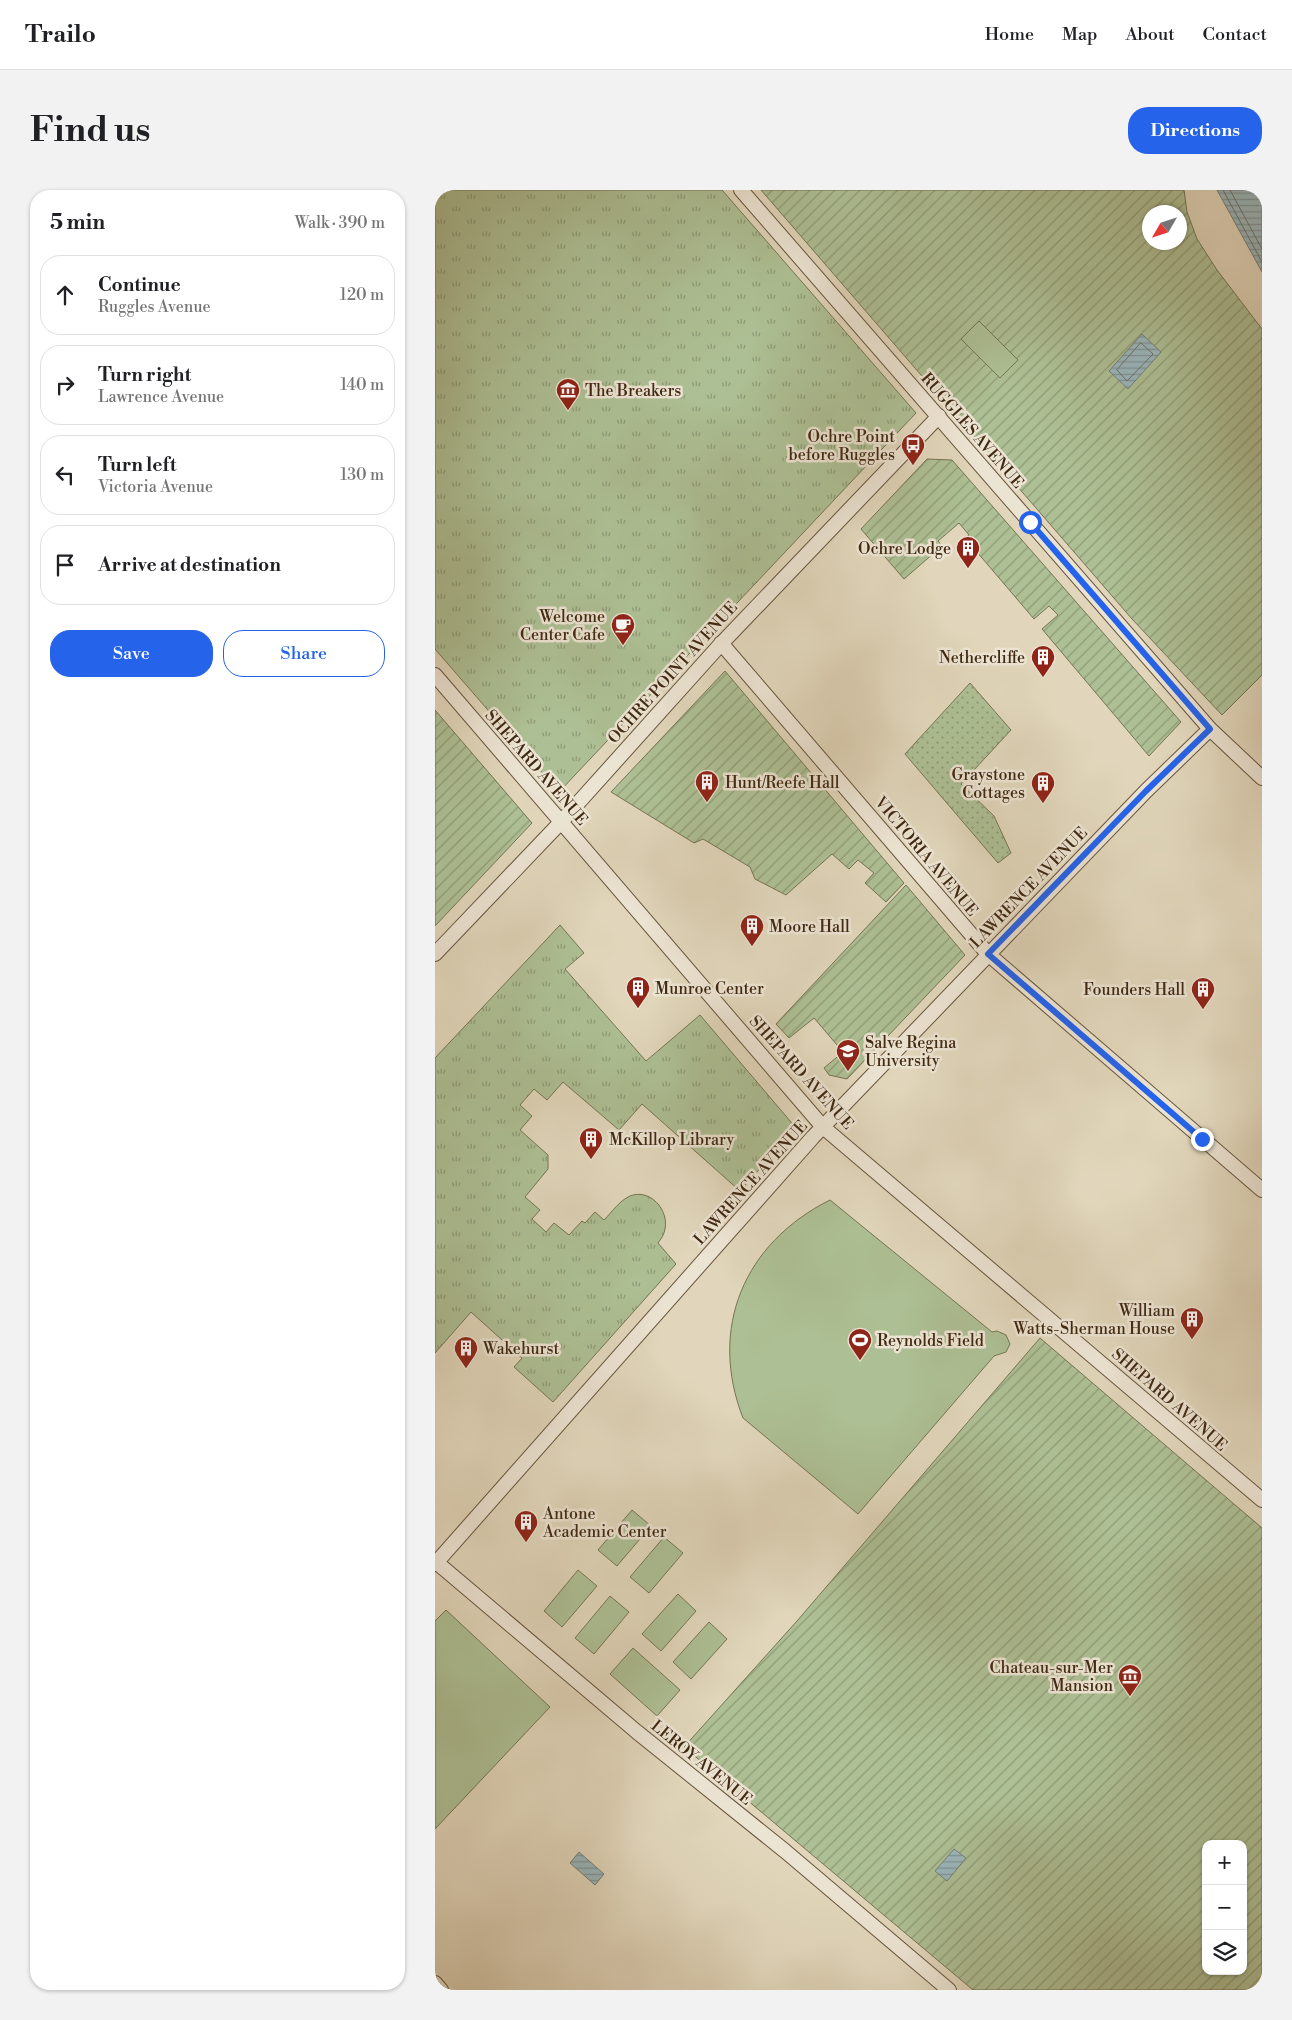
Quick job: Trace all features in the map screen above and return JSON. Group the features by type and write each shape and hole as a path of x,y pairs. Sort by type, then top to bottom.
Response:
{"street":[{"name":"RUGGLES AVENUE","path":"741,190 1210,729 1262,778"},
{"name":"OCHRE POINT AVENUE","path":"435,954 561,822 721,643 939,416"},
{"name":"VICTORIA AVENUE","path":"721,643 988,954 1262,1190"},
{"name":"SHEPARD AVENUE","path":"435,675 823,1127 1262,1500"},
{"name":"LAWRENCE AVENUE","path":"436,1563 619,1354 823,1127 1146,791 1210,729"},
{"name":"LEROY AVENUE","path":"436,1563 637,1732 785,1851 949,1990"},
{"path":"435,1983 441,1990"}],"green space":[{"path":"435,190 722,190 916,413 559,792 435,649"},
{"path":"761,190 1184,190 1186,205 1142,205 1142,250 1187,250 1187,212 1197,239 1217,270 1262,329 1262,675 1222,715 1132,619"},
{"path":"979,321 1018,360 1000,378 961,339"},
{"path":"927,459 952,460 1181,722 1149,756 1042,629 1058,615 1049,606 1034,619 965,538 969,535 959,523 938,541 942,546 904,579 861,529"},
{"path":"725,671 904,883 886,902 865,883 874,873 858,860 849,869 832,854 786,895 755,879 750,867 703,839 694,843 611,792"},
{"path":"970,683 1011,730 961,784 994,816 1011,853 998,863 905,754"},
{"path":"435,710 532,823 435,926"},
{"path":"906,885 965,955 847,1079 829,1075 824,1068 843,1052 814,1018 789,1038 776,1024"},
{"path":"560,925 584,953 565,969 646,1061 700,1015 796,1128 740,1191 642,1104 619,1130 563,1082 547,1100 534,1089 520,1105 532,1116 520,1130 548,1155 548,1169 525,1197 540,1210 532,1219 546,1232 554,1223 569,1235 582,1221 585,1223 595,1212 604,1220 626,1198 637,1194 644,1195 657,1202 661,1208 664,1215 665,1229 658,1243 676,1264 553,1402 514,1367 522,1358 471,1312 435,1353 435,1058"},
{"name":"Reynolds Field","path":"830,1200 992,1332 997,1331 1006,1335 1010,1344 1006,1352 994,1356 858,1514 743,1418 733,1385 730,1352 732,1321 741,1291 755,1264 775,1240 800,1218"},
{"path":"1040,1338 1262,1528 1262,1990 973,1990 684,1747 797,1621"},
{"path":"632,1510 651,1526 617,1566 598,1550"},
{"path":"664,1537 683,1553 649,1593 630,1577"},
{"path":"578,1570 597,1586 562,1627 544,1611"},
{"path":"678,1594 696,1611 661,1651 642,1634"},
{"path":"610,1596 629,1612 594,1654 575,1638"},
{"path":"446,1610 550,1707 435,1829 435,1621"},
{"path":"709,1622 727,1639 691,1679 673,1662"},
{"path":"633,1648 680,1690 657,1716 610,1674"}],"water":[{"path":"1217,190 1262,190 1262,272"},
{"path":"1142,334 1161,352 1128,389 1109,371"},
{"path":"954,1849 966,1858 947,1881 935,1871"},
{"path":"579,1852 604,1874 595,1885 570,1863"}],"place":[{"name":"The Breakers","path":"568,411"},
{"name":"Ochre Point before Ruggles","path":"913,466"},
{"name":"Ochre Lodge","path":"968,569"},
{"name":"Welcome Center Cafe","path":"623,646"},
{"name":"Nethercliffe","path":"1043,678"},
{"name":"Hunt/Reefe Hall","path":"707,803"},
{"name":"Graystone Cottages","path":"1043,804"},
{"name":"Moore Hall","path":"752,947"},
{"name":"Munroe Center","path":"638,1009"},
{"name":"Founders Hall","path":"1203,1010"},
{"name":"Salve Regina University","path":"848,1072"},
{"name":"McKillop Library","path":"591,1160"},
{"name":"William Watts-Sherman House","path":"1192,1340"},
{"name":"Reynolds Field","path":"860,1361"},
{"name":"Wakehurst","path":"466,1369"},
{"name":"Antone Academic Center","path":"526,1543"},
{"name":"Chateau-sur-Mer Mansion","path":"1130,1697"}],"route":[{"path":"1030,522 1210,729 1146,791 988,954 1202,1139"}]}
